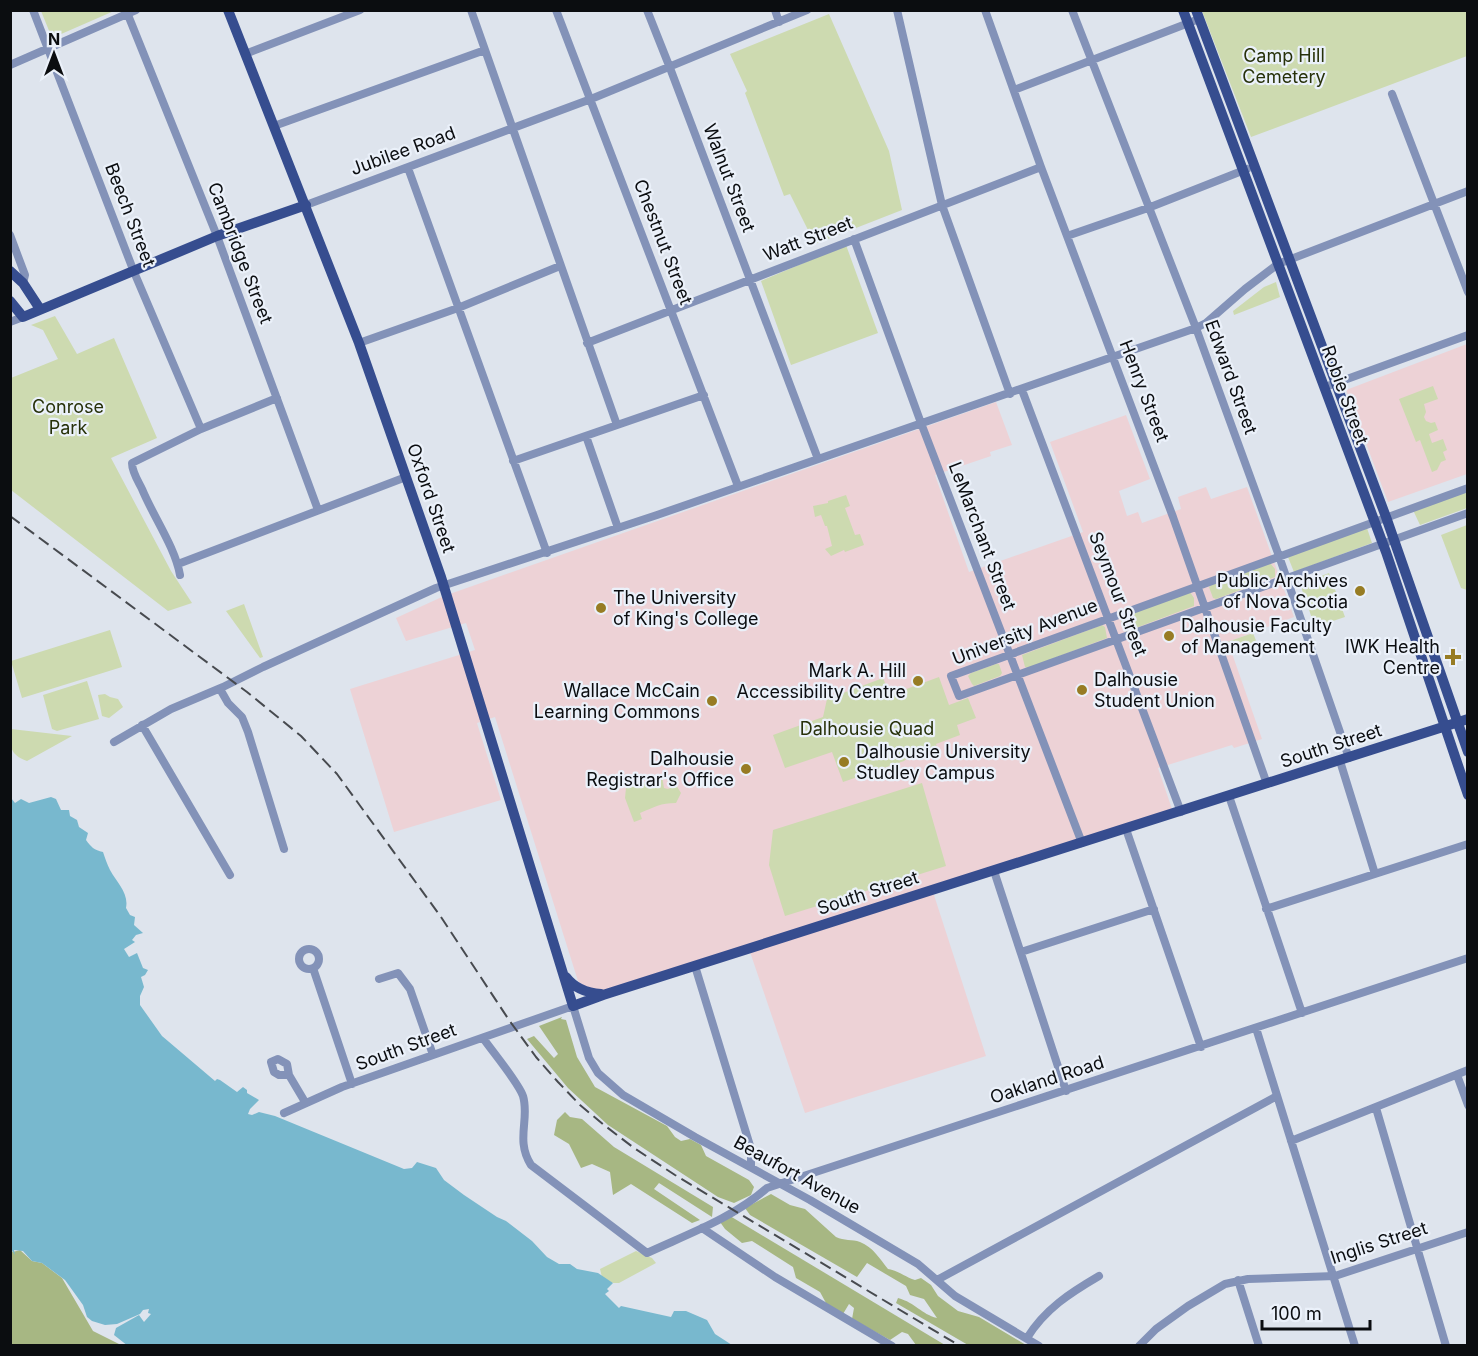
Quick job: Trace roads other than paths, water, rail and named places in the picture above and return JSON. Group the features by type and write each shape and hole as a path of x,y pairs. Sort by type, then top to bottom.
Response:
{"main road":[{"name":"Oxford Street","path":"228,10 359,344 406,477 443,586 573,1006"},
{"name":"Robie Street","path":"1183,10 1243,171 1283,262 1386,517 1463,721 1467,752"},
{"name":"Robie Street","path":"1198,15 1254,166 1283,262"},
{"name":"Jubilee Road","path":"23,317 217,236 306,205"},
{"path":"10,271 23,283 40,309"},
{"path":"10,301 23,317"},
{"name":"Robie Street","path":"1331,385 1374,521 1467,795"},
{"name":"South Street","path":"573,1006 603,994 1463,721"},
{"path":"563,975 576,987 588,993 603,994"}],"street":[{"name":"Beech Street","path":"33,10 134,272 201,429"},
{"path":"245,54 360,10"},
{"path":"471,10 617,424"},
{"name":"Chestnut Street","path":"556,10 738,486"},
{"name":"Walnut Street","path":"647,10 818,459"},
{"path":"775,10 779,22"},
{"name":"Jubilee Road","path":"306,205 591,99 807,10"},
{"path":"897,10 942,205 1010,394"},
{"name":"Henry Street","path":"985,10 1041,167 1198,585 1268,784"},
{"name":"Edward Street","path":"1072,10 1196,328 1279,556 1344,760 1375,874"},
{"path":"10,65 130,12"},
{"name":"Cambridge Street","path":"130,12 217,236 318,510"},
{"path":"1014,90 1188,23 1198,15"},
{"path":"274,126 484,50"},
{"path":"1392,94 1467,292"},
{"path":"1067,236 1148,208 1254,166"},
{"name":"Watt Street","path":"587,343 1041,167"},
{"path":"408,168 547,553"},
{"path":"114,742 171,710 320,640 443,586 547,553 1196,328 1206,323 1245,289 1283,262 1467,191"},
{"path":"10,235 25,275 23,283"},
{"name":"LeMarchant Street","path":"854,239 921,423 1082,843"},
{"path":"359,344 458,308 560,266"},
{"name":"Jubilee Road","path":"10,322 23,317"},
{"path":"1331,385 1467,335"},
{"name":"Seymour Street","path":"1022,390 1181,812"},
{"path":"513,461 704,395"},
{"path":"180,575 178,564 133,470 132,463 201,429 278,398"},
{"path":"586,436 618,528"},
{"path":"178,564 406,477"},
{"name":"University Avenue","path":"1467,488 951,676 958,696 1467,513"},
{"path":"221,688 228,702 242,717 248,732 284,849"},
{"path":"142,725 230,875"},
{"path":"1229,796 1302,1013"},
{"path":"1126,829 1201,1047"},
{"path":"1266,909 1467,844"},
{"path":"994,871 1066,1091"},
{"path":"1021,952 1154,909"},
{"name":"Oakland Road","path":"486,1036 523,1097 523,1143 525,1155 531,1165 647,1253 702,1228 754,1199 767,1188 1467,958"},
{"path":"695,966 751,1149 751,1167"},
{"path":"312,968 352,1084"},
{"path":"379,979 398,973 410,989 433,1055"},
{"name":"Beaufort Avenue","path":"573,1006 589,1058 598,1073 623,1095 918,1264 955,1296 1039,1346"},
{"name":"South Street","path":"284,1113 305,1102 352,1084 573,1006"},
{"path":"1256,1028 1355,1346"},
{"path":"1291,1141 1467,1070"},
{"path":"1457,1074 1467,1105"},
{"path":"289,1075 305,1102"},
{"path":"937,1280 1277,1096"},
{"path":"1376,1108 1446,1346"},
{"path":"702,1228 775,1277 892,1346"},
{"name":"Inglis Street","path":"1139,1346 1155,1329 1225,1284 1238,1280 1335,1276 1467,1232"},
{"path":"1027,1338 1040,1319 1059,1301 1099,1276"},
{"path":"1238,1280 1259,1346"}],"water":[{"path":"51,797 56,799 61,810 69,810 70,816 77,820 79,827 88,833 86,840 90,845 103,852 110,870 124,893 126,908 130,915 135,917 134,925 143,933 136,935 132,940 135,942 124,949 129,957 137,953 143,968 148,970 141,977 144,987 140,996 140,1005 162,1036 215,1081 220,1080 237,1092 243,1087 247,1093 259,1100 248,1114 259,1112 275,1116 404,1169 412,1168 417,1162 436,1168 444,1180 506,1221 532,1241 547,1257 559,1264 570,1264 577,1269 598,1273 613,1283 605,1294 619,1308 621,1306 671,1317 674,1311 686,1311 707,1320 715,1334 732,1345 128,1346 114,1335 116,1328 139,1315 144,1322 151,1314 148,1313 149,1309 117,1324 105,1325 87,1317 83,1305 65,1280 42,1263 32,1261 23,1251 14,1250 15,1255 11,1249 11,798 15,803 21,799 29,803"}],"railway":[{"path":"10,516 247,692 301,736 337,774 441,917 536,1057 580,1105 634,1148 675,1175 960,1346"}],"place":[{"name":"Public Archives of Nova Scotia","path":"1360,591"},
{"name":"The University of King's College","path":"601,608"},
{"name":"Dalhousie Faculty of Management","path":"1169,636"},
{"name":"IWK Health Centre","path":"1453,657"},
{"name":"Mark A. Hill Accessibility Centre","path":"918,681"},
{"name":"Dalhousie Student Union","path":"1082,690"},
{"name":"Wallace McCain Learning Commons","path":"712,701"},
{"name":"Dalhousie University Studley Campus","path":"844,762"},
{"name":"Dalhousie Registrar's Office","path":"746,769"}],"park label":[{"name":"Camp Hill Cemetery","path":"1284,66"},
{"name":"Conrose Park","path":"68,417"},
{"name":"Dalhousie Quad","path":"867,729"}]}
